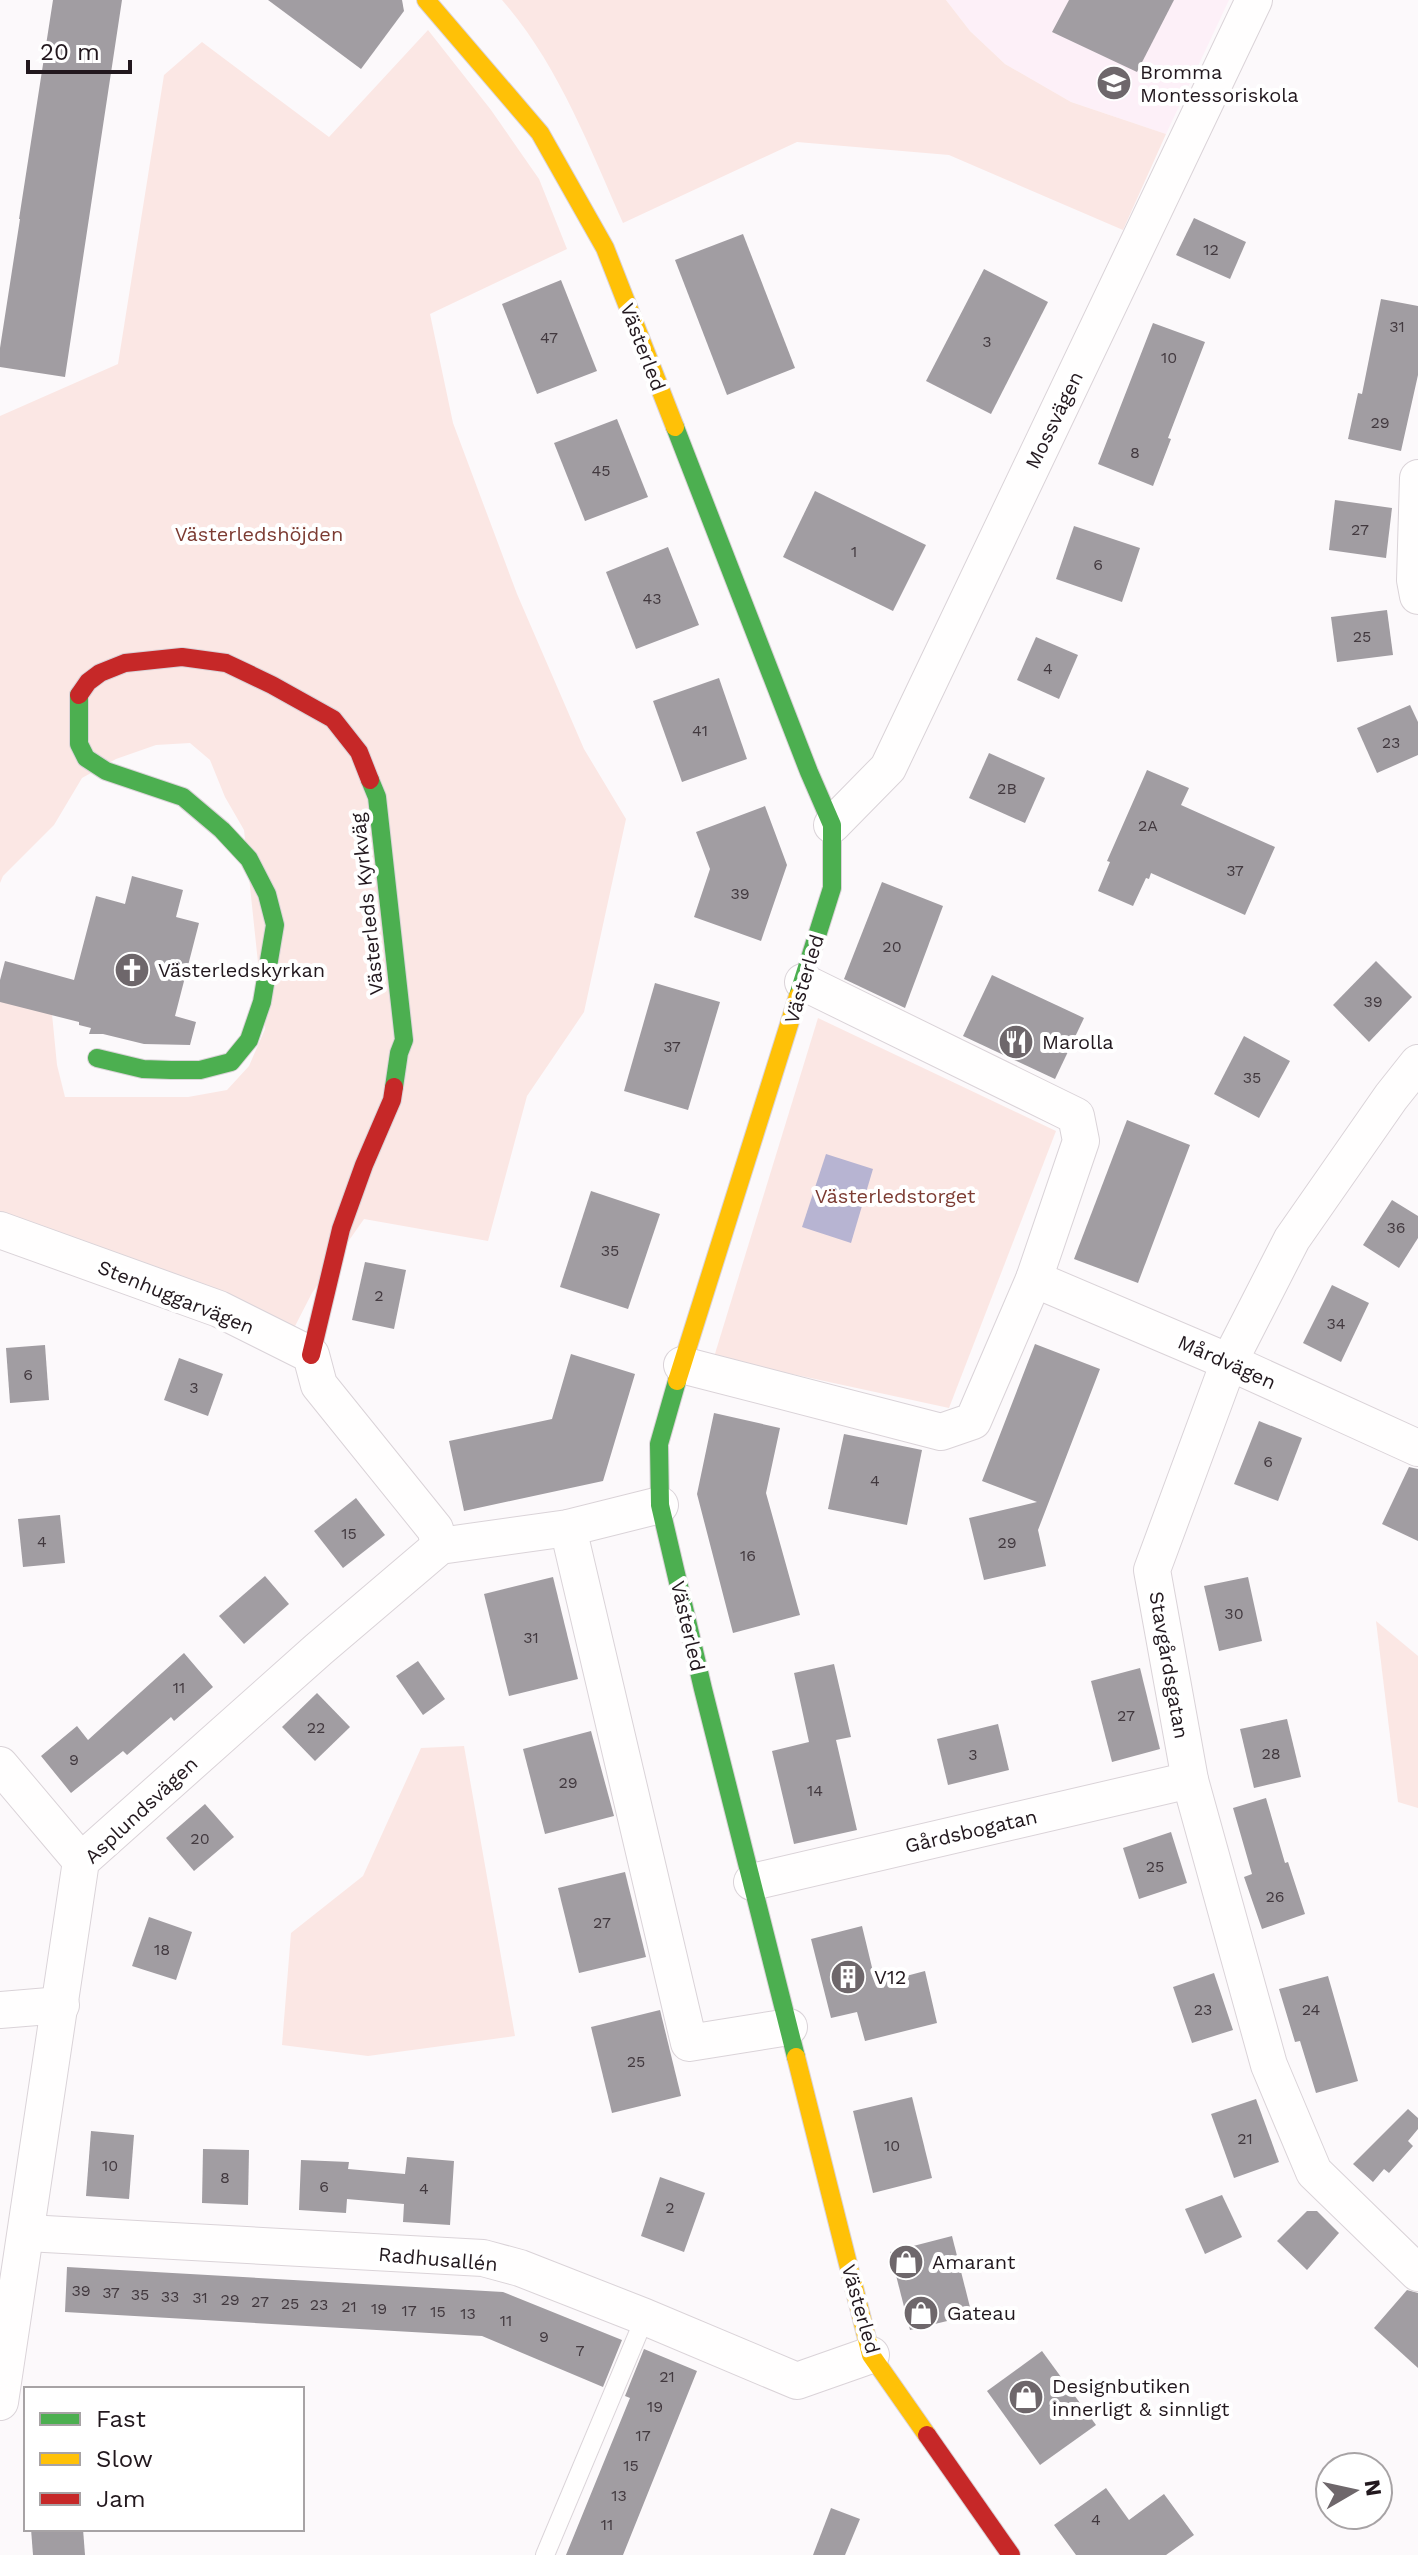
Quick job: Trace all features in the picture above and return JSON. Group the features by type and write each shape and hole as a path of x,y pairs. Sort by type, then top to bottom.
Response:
{"street":[{"name":"Västerled","path":"426,0 540,133 605,248 832,825 832,888 659,1444 660,1505 703,1689 871,2355 1011,2555"},
{"name":"Mossvägen","path":"832,825 888,768 1254,0"},
{"path":"1418,478 1415,580 1418,596"},
{"name":"Västerleds Kyrkväg","path":"97,1058 143,1069 171,1070 200,1070 231,1062 249,1040 262,1002 275,925 267,894 249,859 222,830 183,797 106,771 86,758 79,744 78,697 88,682 100,673 125,663 150,659 182,657 226,663 333,719 359,752 377,797 404,1040 392,1100 341,1229 311,1355"},
{"path":"682,1365 941,1432 973,1421 1034,1279 1081,1141 1076,1116 803,982"},
{"name":"Stavgårdsgatan","path":"1418,1063 1292,1239 1229,1362 1152,1570 1190,1780 1269,2065 1314,2172 1418,2273"},
{"name":"Stenhuggarvägen","path":"0,1230 219,1309 311,1355"},
{"name":"Mårdvägen","path":"1034,1279 1229,1362 1418,1448"},
{"path":"311,1355 319,1385 435,1529 440,1546 568,1528 660,1505"},
{"path":"568,1528 689,2043 789,2027"},
{"name":"Asplundsvägen","path":"0,2402 81,1861 440,1546"},
{"path":"0,1765 81,1861"},
{"name":"Gårdsbogatan","path":"752,1882 1190,1780"},
{"path":"0,2010 61,2005"},
{"name":"Radhusallén","path":"27,2233 483,2258 520,2268 797,2381 871,2355"}],"lane":[{"path":"545,2555 645,2317"}],"shaded area":[{"name":"Bromma Montessoriskola","path":"946,0 1229,0 1166,134 1071,102 1005,64 970,31"},
{"path":"826,1154 873,1169 851,1243 802,1227"}],"green space":[{"path":"502,0 946,0 970,31 1005,64 1071,102 1166,134 1123,230 949,155 797,142 623,223 585,135 556,78"},
{"name":"Västerledshöjden","path":"428,30 491,110 539,179 567,249 430,314 453,423 517,594 584,749 626,819 584,1012 527,1096 488,1241 364,1219 312,1293 293,1330 0,1219 0,999 52,1014 57,1065 65,1097 188,1097 227,1090 249,1066 265,1029 244,830 225,797 210,760 190,743 156,745 116,759 82,778 54,825 3,876 0,883 0,416 118,364 164,75 202,42 329,137"},
{"name":"Västerledstorget","path":"818,1018 1056,1131 949,1408 714,1357"},
{"path":"1376,1621 1418,1656 1418,1808 1398,1802"},
{"path":"464,1746 515,2036 368,2056 282,2045 291,1933 363,1876 421,1748"}],"building":[{"path":"53,0 122,0 65,377 0,367 0,348"},
{"path":"268,0 402,0 404,11 361,69"},
{"path":"1069,0 1174,0 1137,72 1052,32"},
{"path":"1194,218 1246,242 1230,279 1176,255"},
{"path":"743,234 795,368 727,395 675,260"},
{"path":"984,269 1048,302 991,414 926,381"},
{"path":"561,280 597,371 537,394 502,304"},
{"path":"1381,299 1418,306 1418,375 1401,451 1348,439 1358,393 1362,394"},
{"path":"1153,323 1205,342 1153,486 1098,464"},
{"path":"617,419 648,497 585,521 554,443"},
{"path":"815,491 926,545 893,611 783,557"},
{"path":"1335,500 1392,508 1386,558 1329,550"},
{"path":"1074,526 1140,548 1122,602 1056,579"},
{"path":"668,547 699,625 636,649 606,572"},
{"path":"1387,610 1393,655 1337,662 1331,617"},
{"path":"1036,637 1078,655 1059,699 1017,680"},
{"path":"719,678 747,759 682,782 653,701"},
{"path":"1410,705 1418,722 1418,755 1377,773 1357,728"},
{"path":"989,753 1045,778 1025,823 969,798"},
{"path":"1147,770 1189,788 1181,805 1275,847 1245,915 1151,873 1133,906 1098,891 1110,862 1107,861"},
{"path":"765,806 787,865 761,941 694,917 710,869 696,832"},
{"name":"Västerledskyrkan","path":"132,876 183,890 176,917 199,923 175,1016 196,1022 190,1045 144,1044 103,1034 89,1034 91,1028 79,1025 79,1022 0,1002 0,980 5,961 74,980 96,896 125,904"},
{"path":"882,882 943,906 905,1008 844,979"},
{"path":"1376,961 1412,997 1369,1042 1333,1005"},
{"path":"992,975 1084,1018 1055,1079 963,1036"},
{"path":"655,983 720,1002 688,1110 624,1091"},
{"path":"1244,1036 1290,1061 1259,1118 1214,1094"},
{"path":"1127,1120 1190,1145 1138,1283 1074,1259"},
{"path":"591,1191 660,1214 628,1309 560,1287"},
{"path":"1392,1200 1418,1216 1418,1238 1399,1268 1363,1245"},
{"path":"365,1262 406,1270 394,1329 352,1320"},
{"path":"1332,1285 1369,1303 1341,1362 1303,1343"},
{"path":"1035,1344 1100,1369 1038,1530 1046,1566 984,1580 969,1518 1037,1502 982,1481"},
{"path":"45,1345 49,1400 10,1403 6,1348"},
{"path":"571,1354 635,1374 603,1481 464,1511 449,1441 552,1419"},
{"path":"179,1358 223,1374 208,1416 164,1400"},
{"path":"714,1413 780,1428 766,1493 800,1615 733,1633 697,1494"},
{"path":"1259,1421 1302,1438 1278,1501 1234,1484"},
{"path":"844,1434 922,1450 907,1525 828,1509"},
{"path":"1409,1467 1418,1469 1418,1541 1382,1524"},
{"path":"356,1498 385,1535 343,1568 314,1531"},
{"path":"60,1515 65,1563 23,1567 18,1519"},
{"path":"265,1576 289,1604 244,1644 219,1616"},
{"path":"553,1577 578,1679 509,1696 484,1594"},
{"path":"1248,1577 1262,1641 1219,1651 1204,1586"},
{"path":"184,1653 213,1687 174,1721 171,1717 127,1755 123,1751 71,1793 41,1756 77,1726 88,1740"},
{"path":"418,1661 445,1699 423,1715 396,1676"},
{"path":"834,1664 851,1737 836,1740 857,1830 794,1844 772,1751 809,1742 794,1673"},
{"path":"1140,1668 1160,1749 1112,1762 1091,1681"},
{"path":"317,1693 350,1727 315,1761 282,1727"},
{"path":"1287,1719 1301,1777 1254,1788 1240,1729"},
{"path":"998,1724 1009,1770 948,1785 937,1739"},
{"path":"591,1731 614,1816 545,1834 523,1749"},
{"path":"1266,1798 1285,1863 1288,1862 1305,1914 1262,1929 1244,1877 1252,1874 1233,1808"},
{"path":"205,1804 234,1837 194,1871 166,1838"},
{"path":"1171,1832 1187,1883 1139,1899 1123,1848"},
{"path":"625,1872 646,1957 579,1973 558,1888"},
{"path":"149,1917 192,1932 176,1980 132,1966"},
{"name":"V12","path":"862,1926 876,1984 925,1971 937,2023 865,2041 857,2012 831,2018 811,1939"},
{"path":"1214,1973 1233,2030 1192,2043 1173,1987"},
{"path":"1328,1976 1358,2081 1316,2093 1300,2041 1295,2042 1279,1989"},
{"path":"660,2010 681,2096 612,2113 591,2027"},
{"path":"912,2097 932,2178 873,2193 853,2111"},
{"path":"1256,2099 1279,2162 1234,2178 1211,2114"},
{"path":"1408,2109 1418,2118 1418,2129 1408,2141 1413,2146 1389,2173 1384,2169 1373,2182 1353,2164"},
{"path":"91,2131 134,2135 129,2199 86,2196"},
{"path":"203,2149 249,2150 248,2205 202,2203"},
{"path":"407,2157 454,2161 450,2225 403,2222 404,2204 347,2199 346,2213 299,2210 301,2160 349,2162 348,2169 405,2174"},
{"path":"660,2177 705,2193 684,2252 641,2236"},
{"path":"1222,2195 1242,2237 1205,2254 1185,2209"},
{"path":"1307,2211 1317,2211 1339,2233 1307,2270 1277,2241"},
{"path":"952,2236 972,2315 910,2330 890,2252"},
{"path":"67,2267 503,2292 622,2340 603,2387 482,2336 65,2312"},
{"path":"1407,2290 1418,2293 1418,2368 1374,2328"},
{"path":"644,2349 697,2371 623,2555 566,2555 630,2398 625,2396"},
{"path":"1042,2351 1096,2425 1040,2465 987,2391"},
{"path":"1106,2488 1129,2520 1164,2494 1194,2535 1166,2555 1076,2555 1054,2525"},
{"path":"831,2508 860,2519 845,2555 813,2555"},
{"path":"31,2531 83,2531 85,2555 33,2555"}],"traffic: fast":[{"path":"675,427 832,825 832,888 798,996"},
{"path":"79,695 79,744 86,758 106,771 183,797 222,830 249,859 267,894 275,925 262,1002 249,1040 231,1062 200,1070 171,1070 143,1069 97,1058"},
{"path":"370,780 377,797 404,1040 394,1087"},
{"path":"677,1381 659,1444 660,1505 796,2057"}],"traffic: slow":[{"path":"426,0 540,133 605,248 675,427"},
{"path":"677,1381 798,996"},
{"path":"796,2057 871,2355 927,2435"}],"traffic: jam":[{"path":"79,695 88,682 100,673 125,663 182,657 226,663 333,719 359,752 370,780"},
{"path":"311,1355 341,1229 392,1100 394,1087"},
{"path":"927,2435 1011,2555"}],"place":[{"name":"Bromma Montessoriskola","path":"1114,83"},
{"name":"Västerledskyrkan","path":"132,970"},
{"name":"Marolla","path":"1016,1042"},
{"name":"V12","path":"848,1977"},
{"name":"Amarant","path":"906,2262"},
{"name":"Gateau","path":"921,2313"},
{"name":"Designbutiken innerligt & sinnligt","path":"1026,2397"}]}
